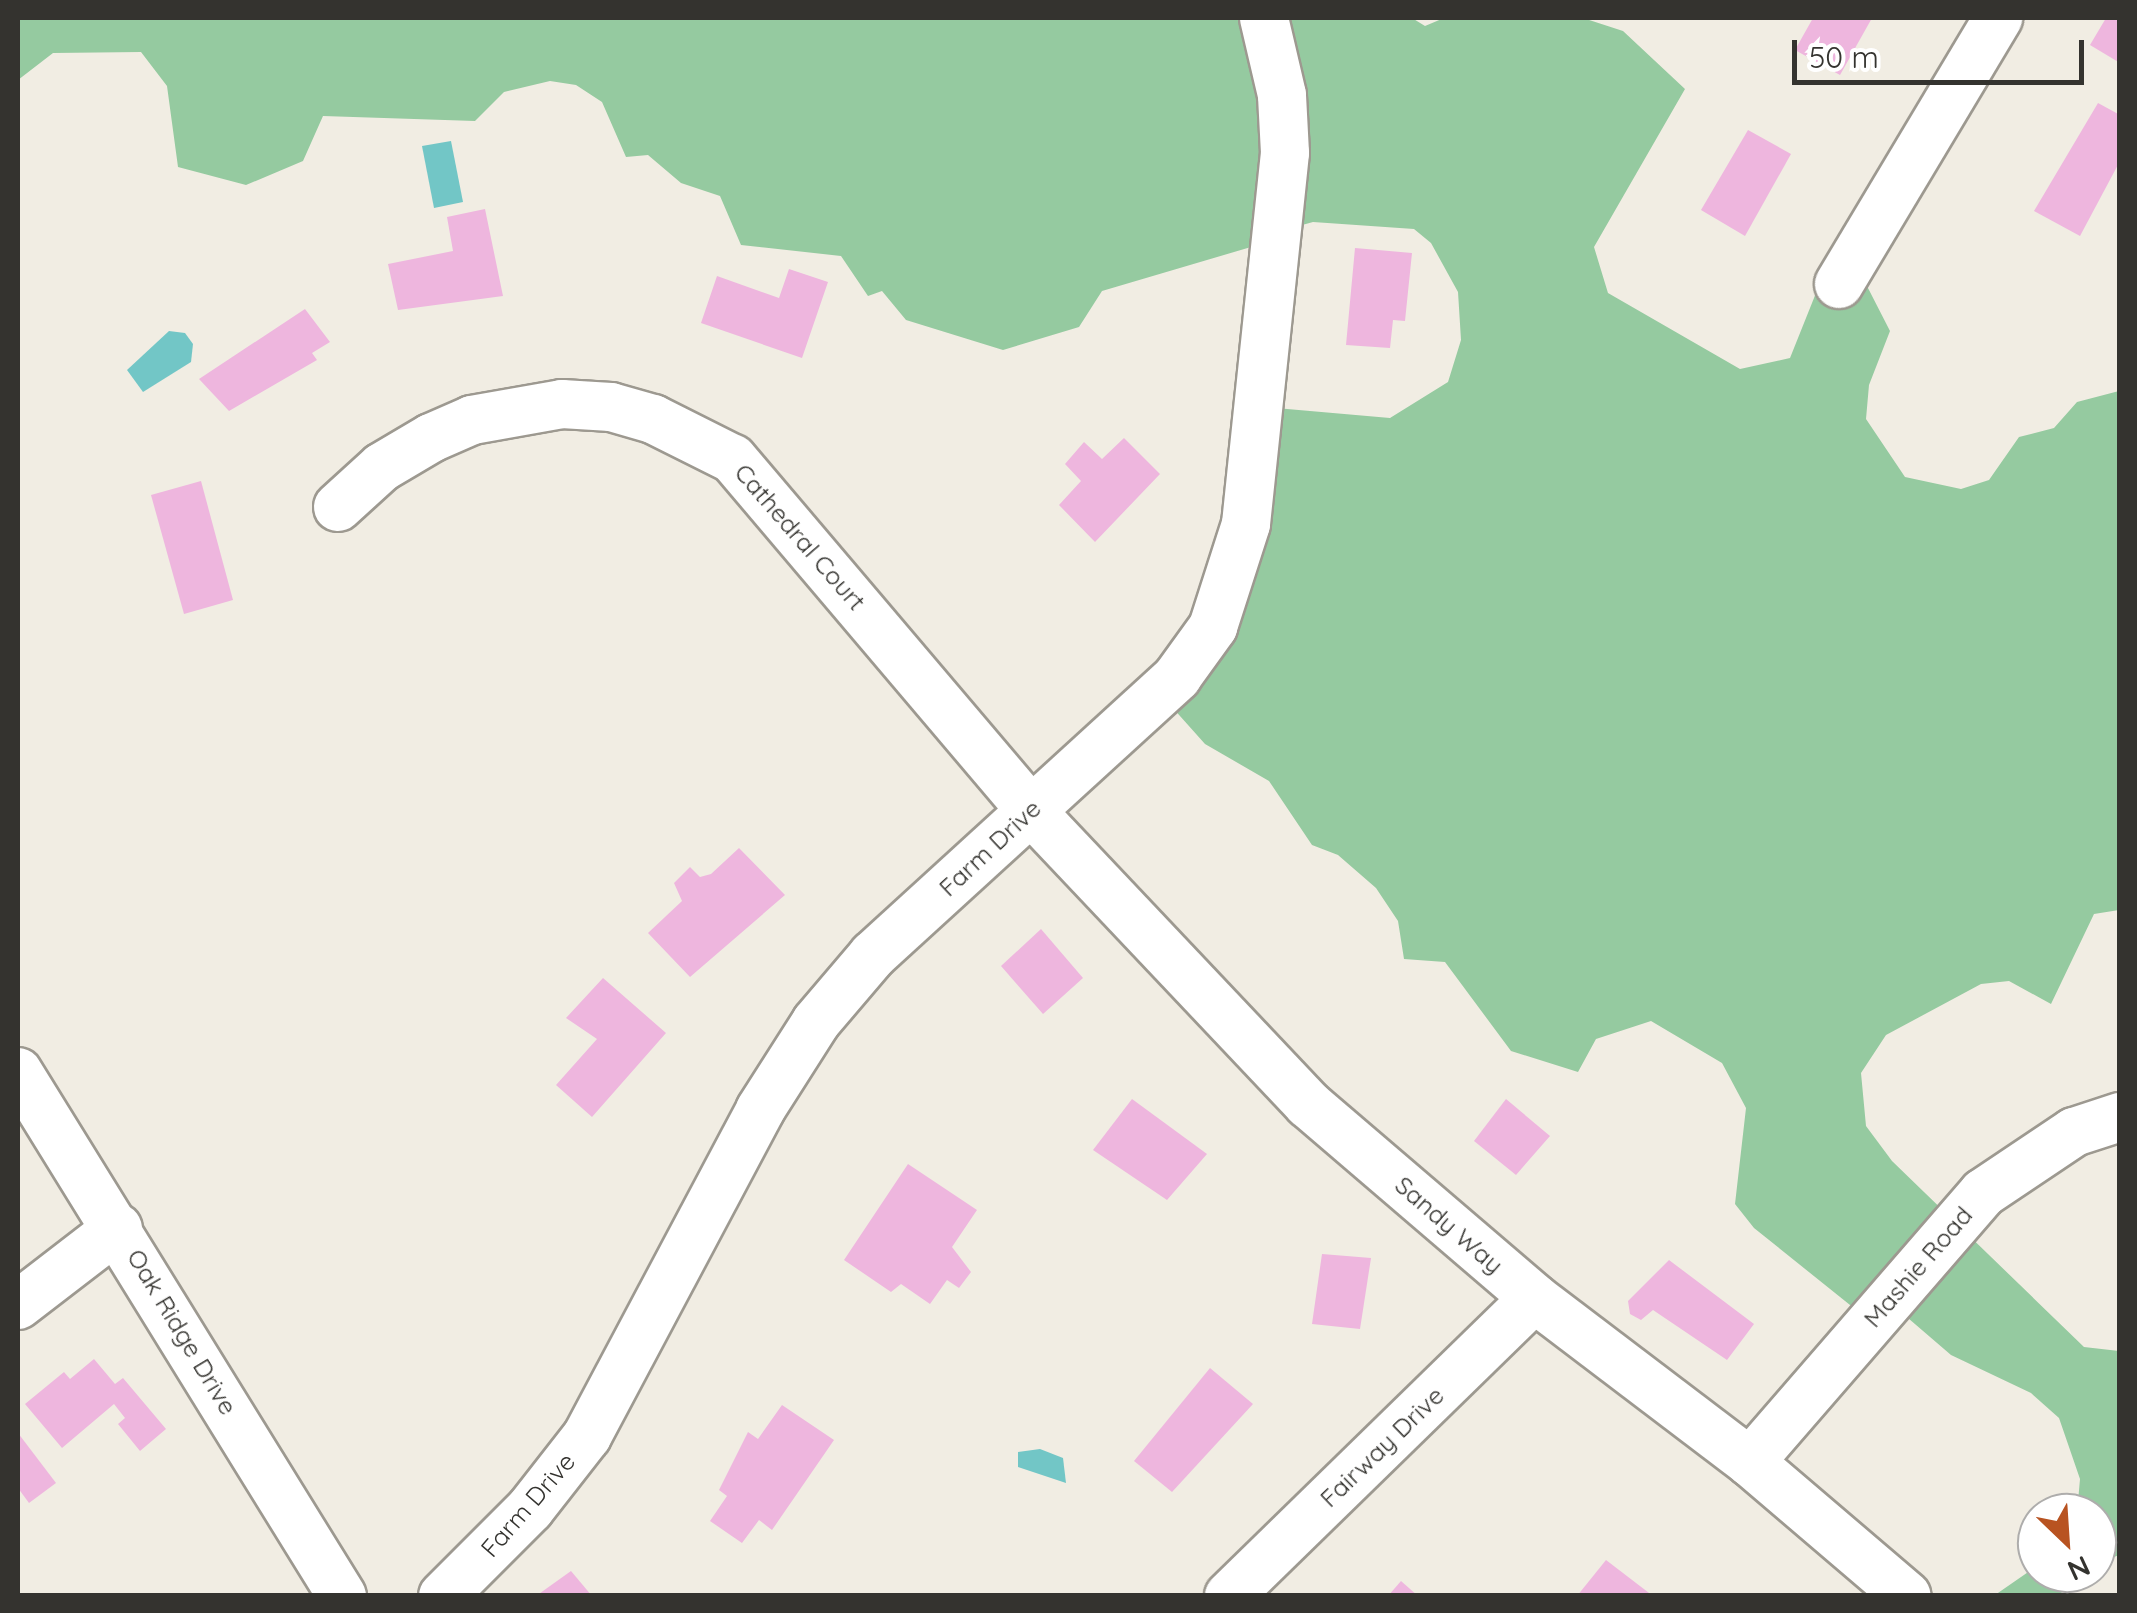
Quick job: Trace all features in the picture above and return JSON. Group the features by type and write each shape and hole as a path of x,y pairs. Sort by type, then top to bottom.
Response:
{"street":[{"name":"Farm Drive","path":"443,1596 530,1510 587,1436 760,1110 816,1022 874,956 1198,652 1238,562 1285,152 1282,94 1264,18"},
{"path":"1839,284 1998,18"},
{"name":"Cathedral Court","path":"338,508 382,468 431,438 518,411 611,407 695,436 765,490 1031,811"},
{"name":"Sandy Way","path":"1031,811 1308,1104 1534,1298 1750,1462 1907,1596"},
{"name":"Oak Ridge Drive","path":"18,1072 118,1228 342,1596"},
{"name":"Mashie Road","path":"1750,1462 1983,1193 2074,1132 2120,1117"},
{"path":"18,1305 118,1228"},
{"name":"Fairway Drive","path":"1229,1596 1534,1298"}],"green space":[{"path":"18,18 1412,18 1425,26 1444,18 1583,18 1623,31 1685,89 1594,247 1608,293 1740,369 1790,358 1820,283 1848,249 1890,331 1869,385 1866,419 1905,477 1961,489 1989,480 2019,437 2054,428 2077,402 2119,391 2119,910 2094,914 2051,1004 2009,981 1981,984 1886,1035 1861,1073 1866,1126 1892,1161 2084,1347 2119,1351 2119,1555 2117,1493 2079,1493 2080,1479 2059,1418 2031,1393 1951,1355 1887,1300 1860,1313 1754,1228 1735,1204 1746,1108 1722,1063 1651,1021 1596,1039 1578,1072 1511,1051 1445,962 1404,959 1398,921 1376,888 1338,855 1312,845 1269,781 1205,744 1155,688 1207,622 1264,407 1390,418 1448,382 1461,340 1458,292 1431,243 1414,229 1313,222 1295,227 1251,247 1102,291 1079,327 1003,350 906,320 882,291 868,296 841,256 741,245 720,196 681,183 648,155 626,157 602,102 576,85 550,81 504,92 475,121 323,116 303,161 246,185 178,167 167,86 141,52 53,53 18,80"},
{"path":"2017,1580 2017,1593 2061,1593 2059,1595 1995,1595"}],"water":[{"path":"451,141 463,202 434,208 422,146"},
{"path":"169,331 185,333 193,344 191,362 143,392 127,370"},
{"path":"1040,1449 1063,1458 1066,1483 1018,1467 1018,1452"}],"building":[{"path":"1813,18 1872,18 1840,75 1795,50"},
{"path":"2106,18 2120,18 2120,63 2090,45"},
{"path":"2098,103 2120,115 2120,161 2080,236 2034,211"},
{"path":"1748,130 1791,154 1745,236 1701,210"},
{"path":"485,209 503,296 398,310 388,264 453,251 447,217"},
{"path":"1355,248 1412,253 1405,321 1393,320 1390,348 1346,345"},
{"path":"789,269 828,282 802,358 701,323 717,276 779,298"},
{"path":"305,309 330,342 312,353 317,360 229,411 199,379"},
{"path":"1124,438 1160,474 1095,542 1059,505 1081,481 1065,464 1084,442 1102,459"},
{"path":"201,481 233,600 184,614 151,495"},
{"path":"739,848 785,895 690,977 648,933 682,901 674,883 690,867 700,877 711,874"},
{"path":"1041,929 1083,978 1043,1014 1001,966"},
{"path":"603,978 666,1033 592,1117 556,1085 597,1039 566,1018"},
{"path":"1132,1099 1207,1154 1167,1200 1093,1150"},
{"path":"1506,1099 1550,1136 1516,1175 1474,1141"},
{"path":"908,1164 977,1210 952,1247 971,1272 959,1288 947,1280 930,1304 901,1284 891,1292 844,1260"},
{"path":"1322,1254 1371,1258 1360,1329 1312,1324"},
{"path":"1669,1260 1754,1324 1727,1360 1653,1310 1641,1320 1630,1314 1628,1301"},
{"path":"94,1359 115,1384 123,1378 166,1429 140,1451 118,1424 125,1418 114,1404 62,1448 25,1404 64,1372 70,1379"},
{"path":"1210,1368 1253,1404 1172,1492 1134,1461"},
{"path":"782,1405 834,1440 772,1530 759,1520 742,1543 710,1521 727,1496 719,1490 748,1432 758,1439"},
{"path":"18,1433 56,1483 29,1503 18,1488"},
{"path":"1606,1560 1653,1596 1577,1596"},
{"path":"571,1571 592,1596 536,1596"},
{"path":"1401,1581 1418,1596 1388,1596"}]}
